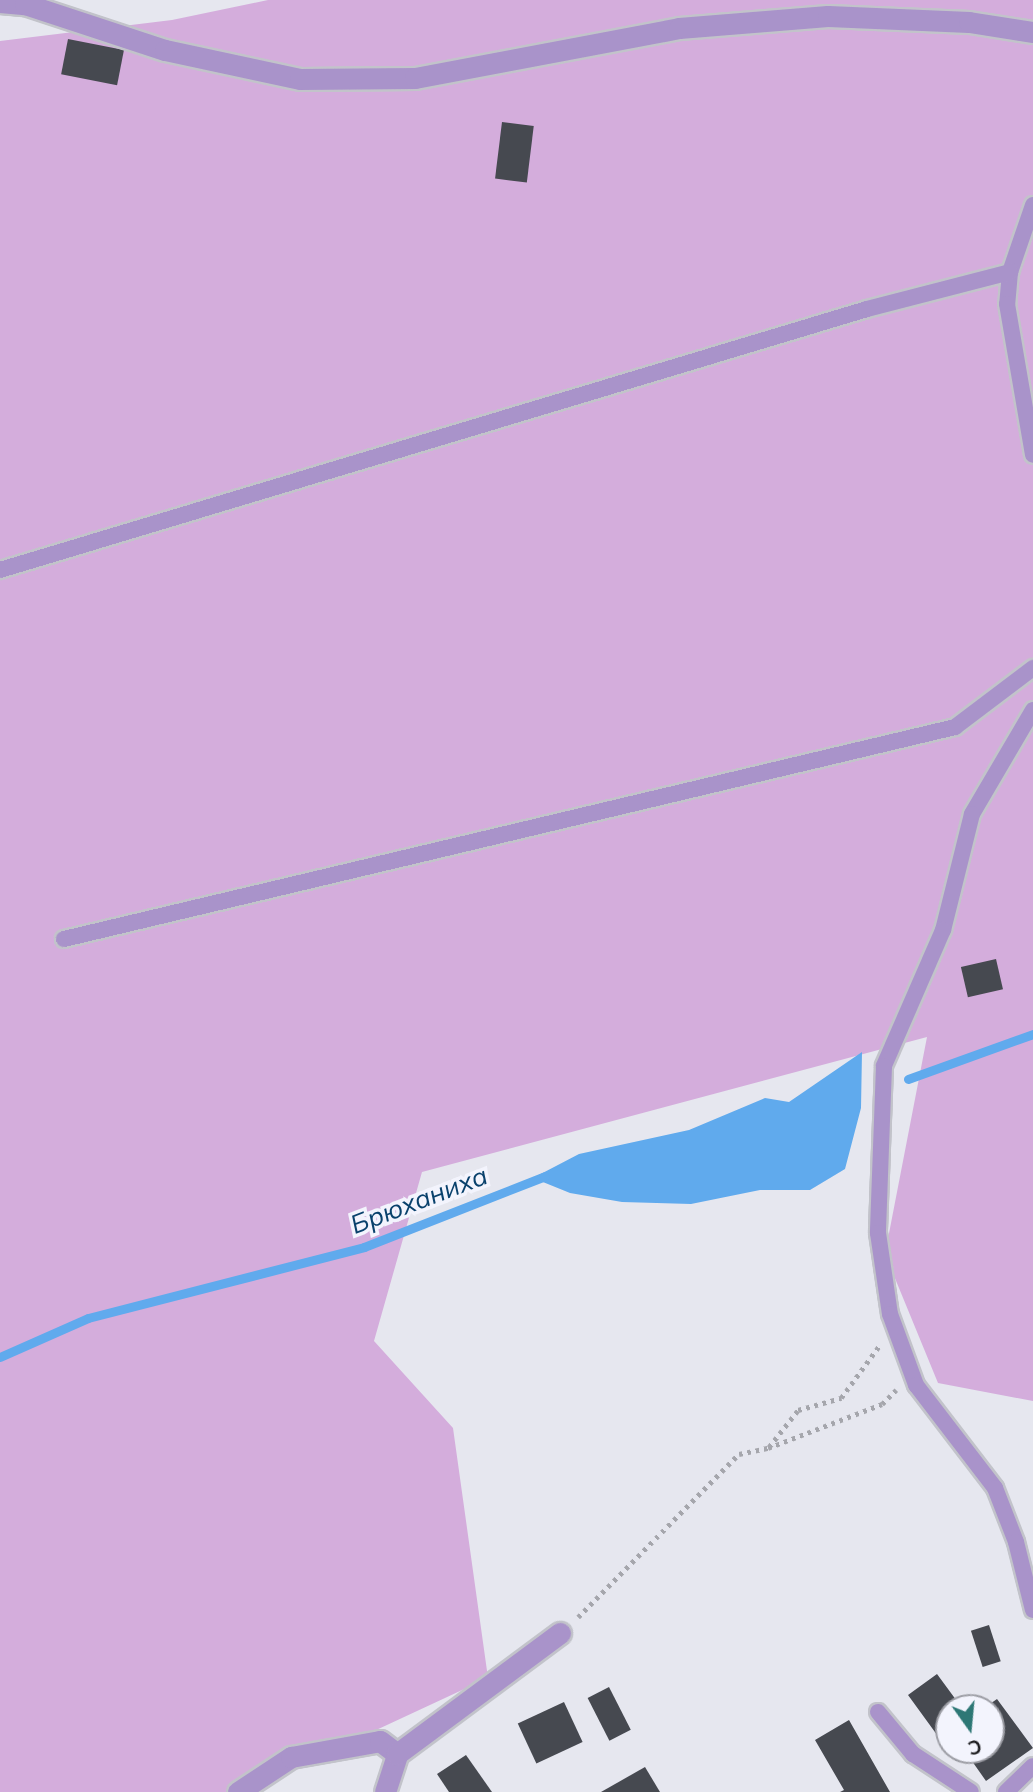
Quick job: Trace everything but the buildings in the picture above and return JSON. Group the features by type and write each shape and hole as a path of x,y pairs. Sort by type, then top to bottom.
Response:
{"street":[{"path":"0,2 25,4 165,50 300,79 415,78 679,28 828,16 969,22 1033,32"},
{"path":"386,1792 397,1754 560,1633"},
{"path":"238,1792 291,1757 380,1741 397,1754"}],"lane":[{"path":"1032,448 1011,342 1010,272 1033,205"},
{"path":"0,570 867,309 1010,272"},
{"path":"64,939 956,727 1033,668"},
{"path":"1033,710 972,814 943,930 884,1066 878,1233 894,1325 912,1376 947,1430 995,1488 1016,1542 1033,1610"},
{"path":"878,1712 913,1754 971,1792"},
{"path":"1006,1792 1033,1766"}],"path":[{"path":"768,1448 798,1410 841,1398 894,1325"},
{"path":"560,1633 739,1454 768,1448 882,1404 912,1376"}],"shaded area":[{"path":"268,0 1033,0 1033,1401 938,1383 885,1254 927,1037 422,1172 374,1341 453,1428 488,1678 273,1778 256,1792 0,1792 0,41 172,20"}],"water":[{"path":"862,1052 861,1108 845,1169 810,1190 760,1190 691,1204 622,1202 570,1193 533,1178 579,1154 689,1130 765,1098 789,1102"}],"waterway":[{"name":"Брюханиха","path":"908,1079 1033,1034"},
{"name":"Брюханиха","path":"0,1357 88,1318 364,1247 545,1176"}]}
